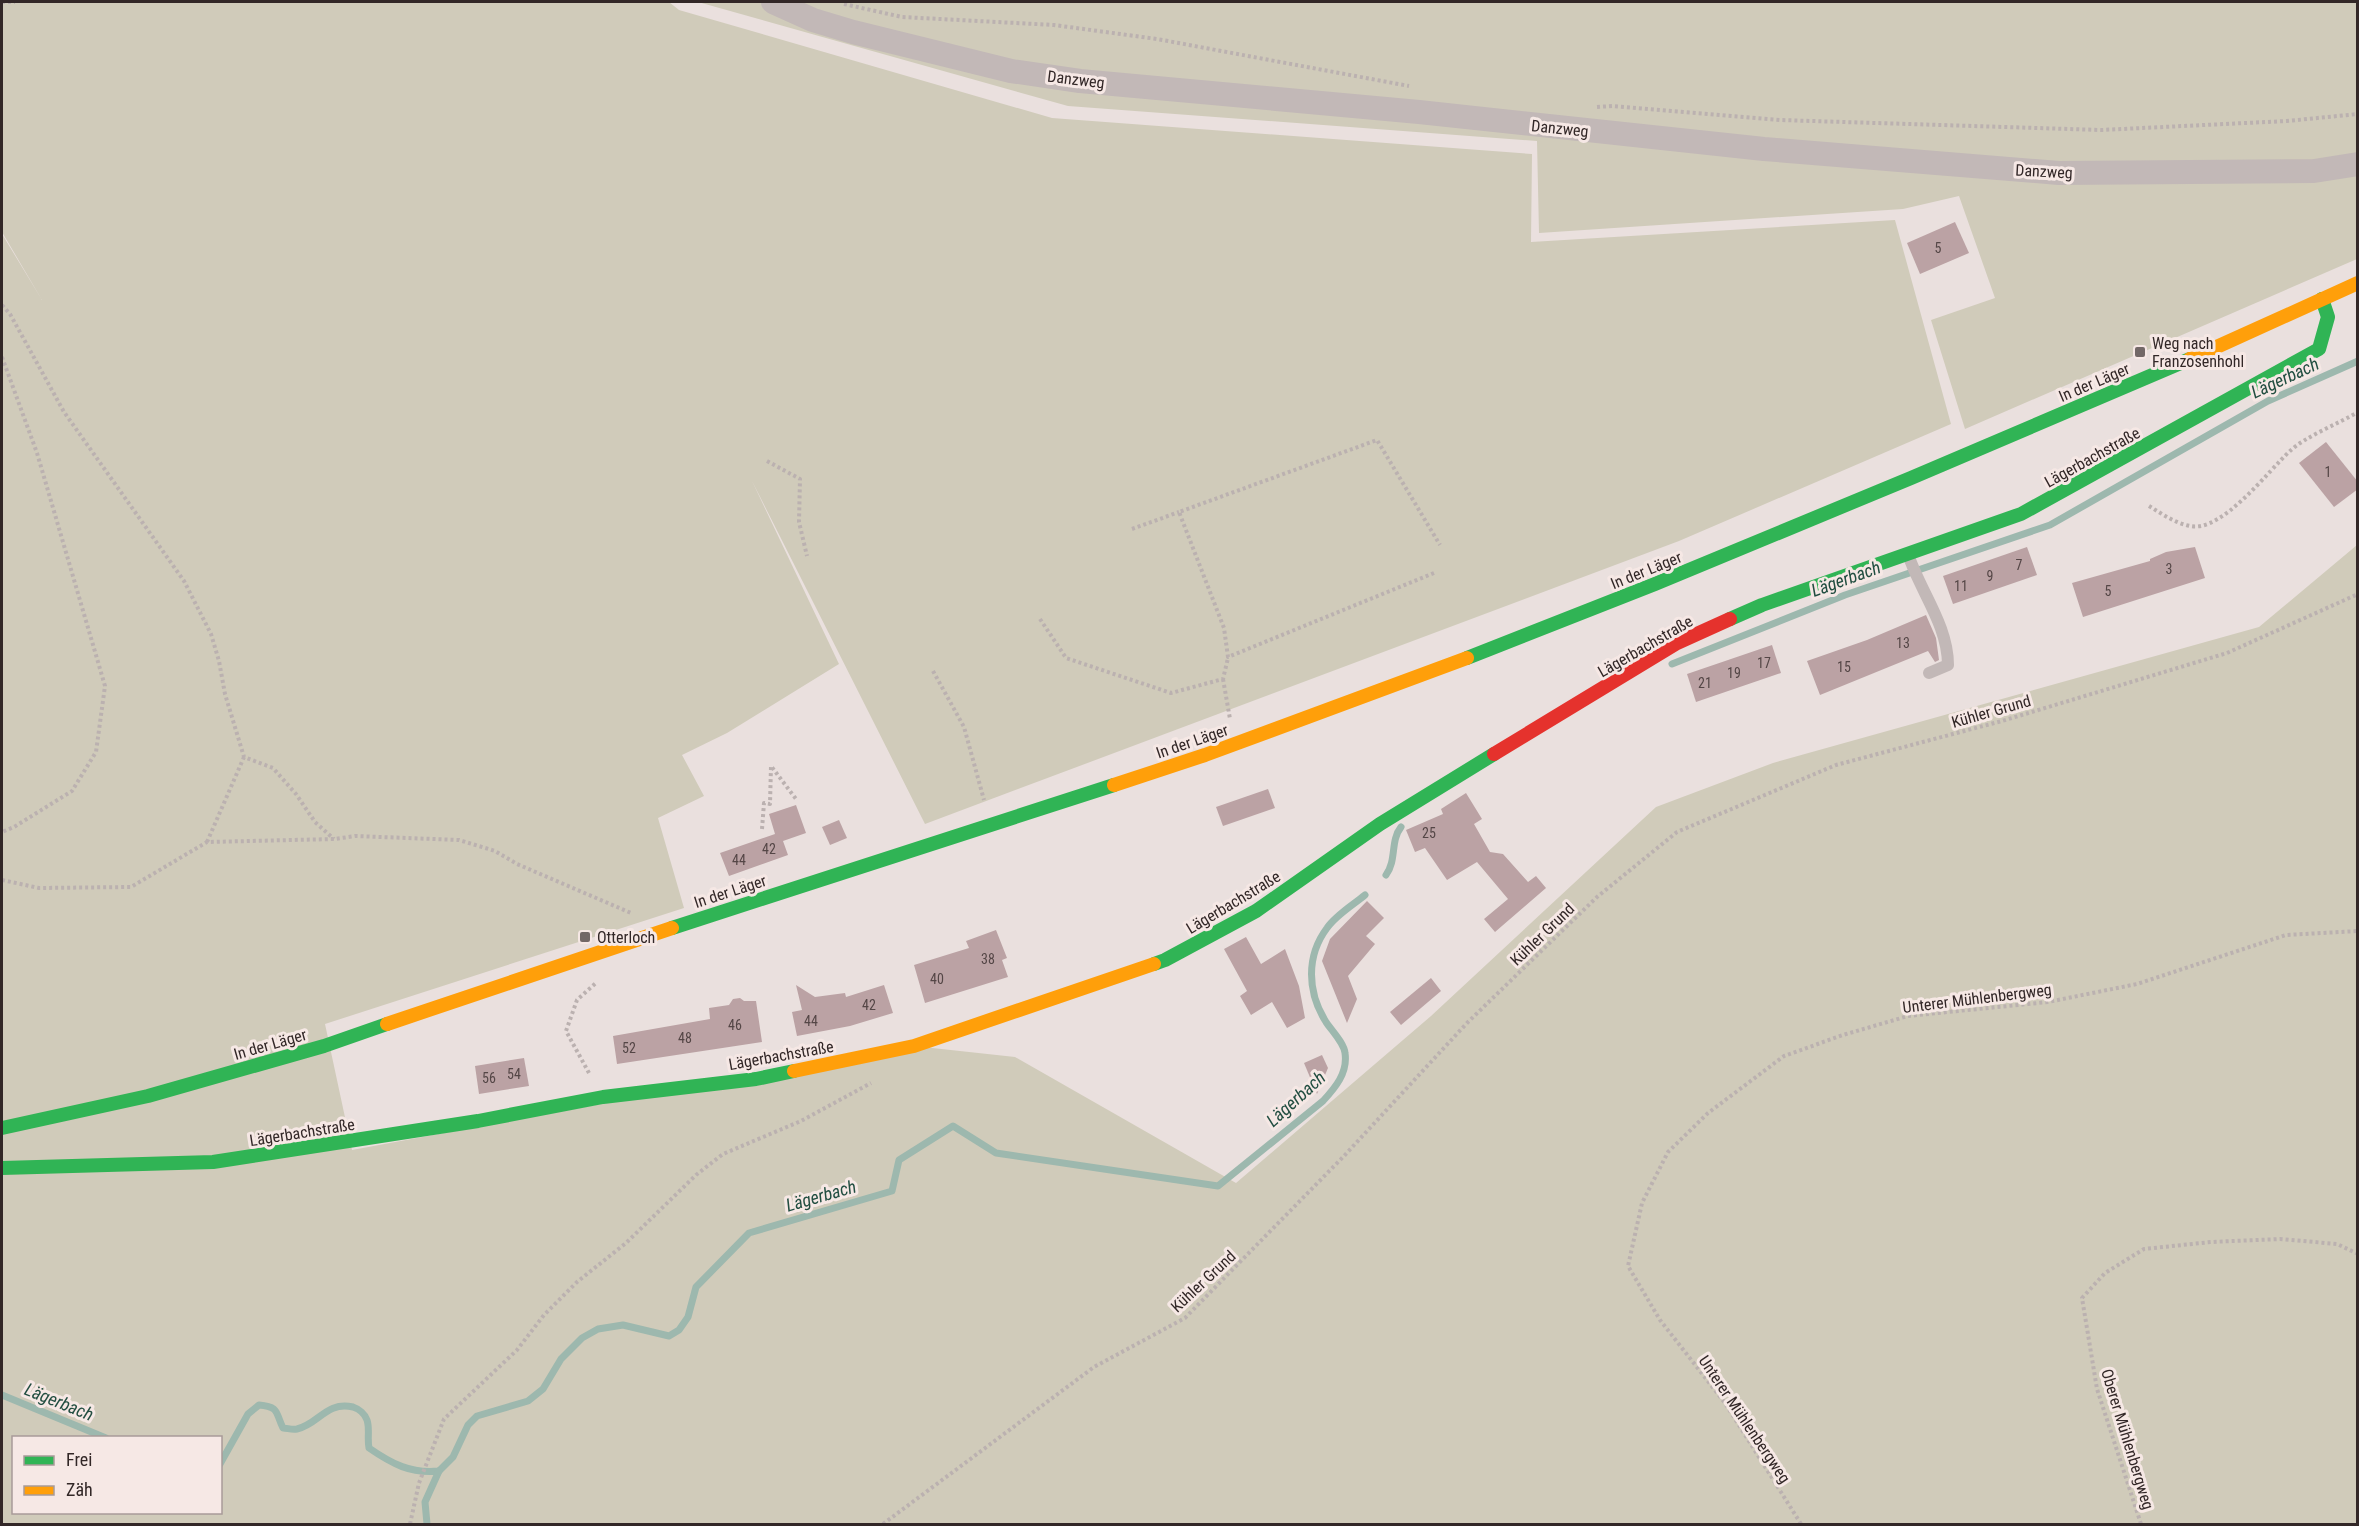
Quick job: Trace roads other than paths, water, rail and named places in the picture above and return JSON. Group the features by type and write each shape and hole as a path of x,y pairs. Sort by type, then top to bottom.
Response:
{"street":[{"name":"Danzweg","path":"773,2 813,20 853,32 1011,71 1080,81 1419,112 1764,149 2059,173 2314,171 2358,164"},
{"name":"In der Läger","path":"2,1128 148,1096 324,1046 644,937 1235,744 1504,644 1676,575 2142,380 2358,284"},
{"name":"Lägerbachstraße","path":"2,1168 213,1162 478,1121 603,1097 756,1079 914,1046 1165,960 1256,911 1380,824 1677,643 1762,605 1910,559 2021,514 2319,349 2328,317 2322,299"}],"lane":[{"path":"1910,559 1916,578 1948,649 1948,665 1929,673"}],"waterway":[{"name":"Lägerbach","path":"1672,664 1845,595 2050,525 2268,401 2358,361"},
{"name":"Lägerbach","path":"1386,875 1401,827"},
{"name":"Lägerbach","path":"222,1460 248,1414 259,1405 274,1409 283,1428 293,1429 311,1423 329,1410 344,1406 357,1409 366,1418 369,1448 402,1467 419,1471 439,1471 453,1457 468,1425 477,1416 528,1401 543,1389 561,1359 582,1338 598,1329 623,1325 669,1336 679,1330 688,1317 696,1287 749,1233 892,1191 899,1160 953,1126 996,1153 1218,1186 1323,1101 1340,1080 1345,1067 1344,1049 1326,1022 1315,999 1312,986 1312,962 1315,950 1327,928 1340,914 1365,895"},
{"name":"Lägerbach","path":"2,1395 101,1436"},
{"path":"427,1524 425,1502 439,1471"}],"place":[{"name":"Weg nach Franzosenhohl","path":"2140,352"},
{"name":"Otterloch","path":"585,937"}]}
